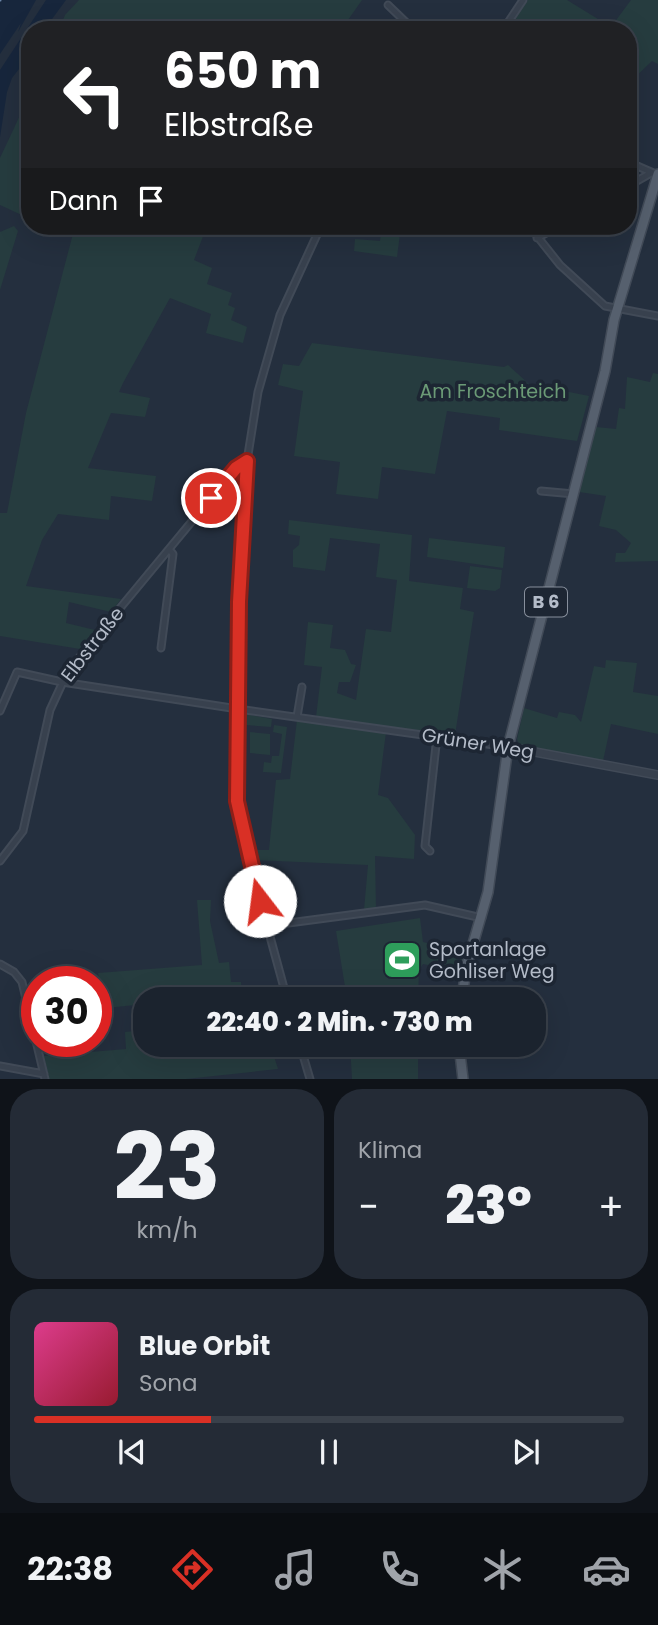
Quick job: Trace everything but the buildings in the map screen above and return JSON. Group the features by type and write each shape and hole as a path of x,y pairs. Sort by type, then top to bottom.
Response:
{"main road":[{"name":"B 6","path":"464,987 482,918 508,747 606,371 617,310 654,174"},
{"path":"461,1057 463,1079"}],"street":[{"path":"509,21 523,0"},
{"path":"388,5 405,21"},
{"path":"637,166 654,174"},
{"path":"637,182 654,174"},
{"path":"284,987 266,926 237,801 235,707 247,461 258,393 270,343 292,283 316,235"},
{"path":"535,235 605,306 658,316"},
{"path":"537,238 542,235"},
{"name":"Elbstraße","path":"1,856 23,831 38,755 53,700 68,671 236,468 247,461"},
{"path":"541,491 574,494"},
{"path":"161,649 173,554 169,549"},
{"name":"Grüner Weg","path":"0,711 17,672 62,682 508,747 658,775"},
{"path":"297,717 302,687"},
{"path":"430,851 425,846 437,736"},
{"path":"266,926 425,905 482,918"},
{"path":"0,964 15,972 22,982 44,1076 0,1066"},
{"path":"304,1057 310,1079"}],"green space":[{"path":"79,0 362,0 347,21 63,21"},
{"path":"528,0 567,0 601,21 514,21"},
{"path":"631,0 658,0 658,64 652,61 637,75 637,21 615,21"},
{"path":"21,113 21,215 0,205 0,158"},
{"path":"14,226 18,231 0,290 0,232"},
{"path":"73,235 204,235 194,260 212,268 207,284 232,293 228,305 235,308 231,320 247,327 243,343 206,333 211,314 170,298 119,392 150,398 145,417 111,413 88,468 156,476 152,501 111,496 109,520 58,514 42,540 26,586 121,599 111,612 69,602 66,623 95,630 80,649 0,636 0,513 7,513 26,413"},
{"path":"381,235 400,235 397,257 354,251 355,239 380,241"},
{"name":"Am Froschteich","path":"312,343 504,367 508,365 529,384 589,396 577,441 499,430 500,418 447,411 435,474 382,467 378,499 336,494 340,462 294,456 303,391 278,385 283,364 299,366"},
{"path":"653,373 658,374 658,561 615,562 616,553 625,553 631,543 616,530 599,526 606,496 579,492 596,427 616,429 619,408 625,409 627,377 650,382"},
{"path":"289,520 412,535 409,581 463,588 460,609 474,612 455,735 316,717 322,667 304,665 308,622 333,625 330,648 345,650 351,664 356,665 350,682 339,682 337,693 356,700 366,629 391,632 397,580 376,577 380,544 330,538 325,571 293,567 293,550 299,545 300,536 288,534"},
{"path":"429,538 505,547 503,568 427,557"},
{"path":"470,566 502,570 500,588 495,591 467,588"},
{"path":"606,660 637,663 633,692 658,696 658,734 611,724 603,761 519,745 517,739 524,708 557,718 559,712 575,715 581,722 594,666 605,668"},
{"path":"239,713 272,719 271,727 246,725 244,742 238,732"},
{"path":"297,720 386,732 378,795 388,798 415,835 414,859 375,856 376,909 364,910 368,865 253,860 249,850 269,850 276,780 290,779"},
{"path":"274,725 287,727 281,773 263,772 264,762 271,763 272,756 279,756 282,734 273,732"},
{"path":"250,732 270,734 270,755 250,753"},
{"path":"197,900 211,900 210,921 219,963 229,962 231,982 241,982 241,987 133,987 133,1005 112,1007 112,972 202,965"},
{"name":"Sportanlage Gohliser Weg","path":"420,918 423,942 467,953 461,966 454,970 423,964 419,970 418,987 345,987 336,931"},
{"path":"133,1031 133,1057 274,1057 278,1069 186,1079 49,1079 44,1057 112,1057 112,1050 126,1049 125,1032"},
{"path":"351,1057 418,1057 418,1079 352,1079"}],"water":[{"path":"0,0 36,0 24,21 21,21 0,54"},
{"path":"46,0 66,0 51,21 32,21"},
{"path":"21,38 21,66 12,78 7,92 0,137 0,70"}],"place":[{"name":"Sportanlage Gohliser Weg","path":"402,960"}],"route":[{"path":"211,498 236,468 247,461 249,471 239,602 235,707 237,801 244,841 260,901"}]}
